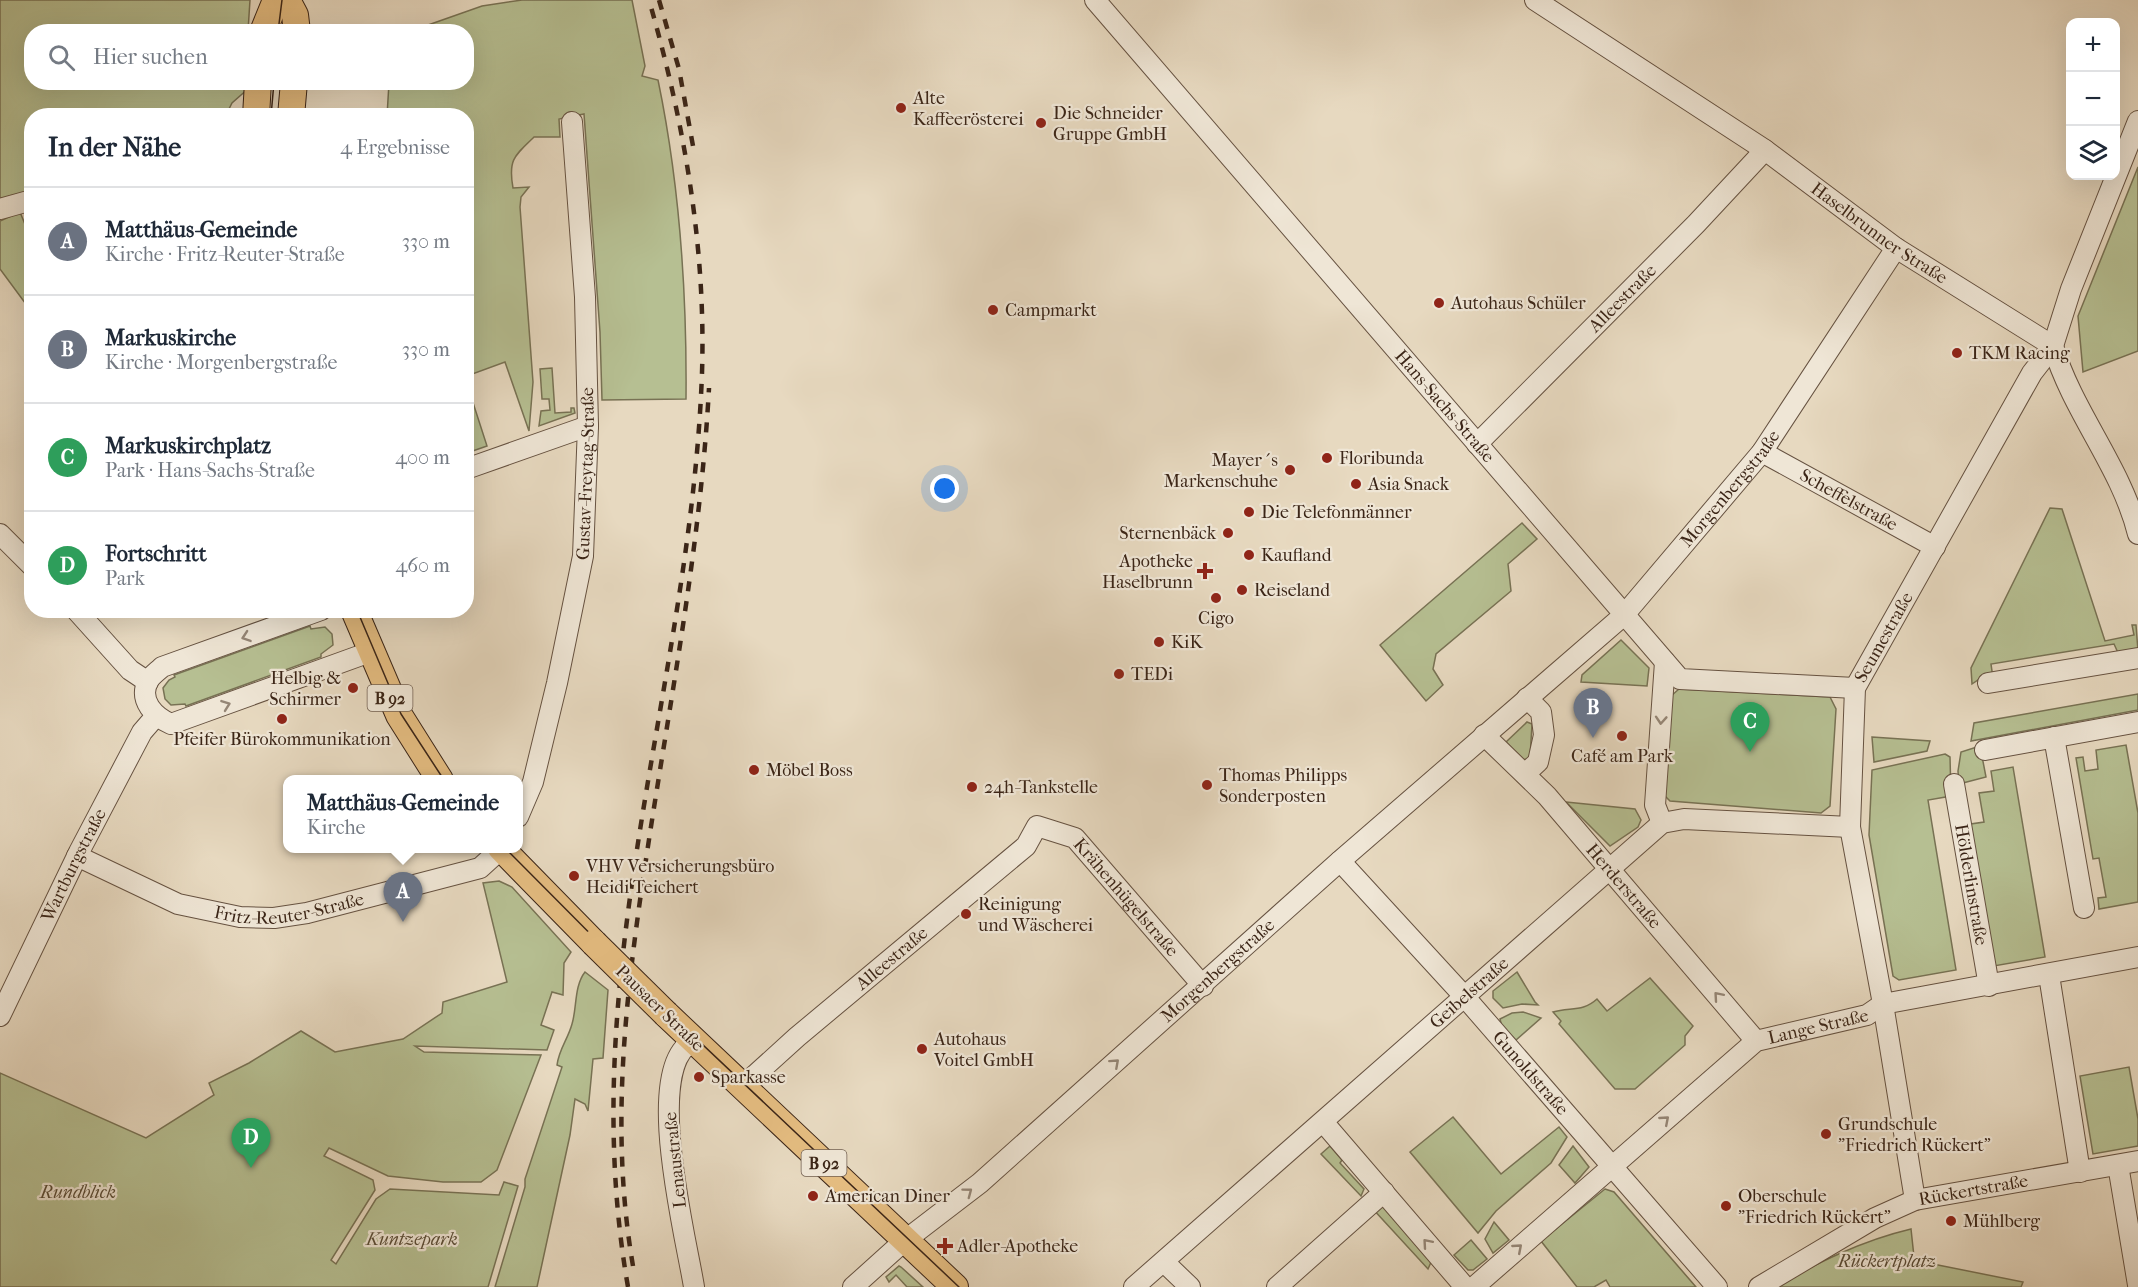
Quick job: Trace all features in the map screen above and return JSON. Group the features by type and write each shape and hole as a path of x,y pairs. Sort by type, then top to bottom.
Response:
{"main road":[{"path":"266,24 276,0"},
{"path":"288,0 295,15 296,24"},
{"path":"256,108 258,90"},
{"path":"292,108 293,90"},
{"name":"B 92","path":"357,618 399,716 437,775"},
{"name":"Pausaer Straße","path":"505,853 666,1014 955,1287"}],"street":[{"name":"Hans-Sachs-Straße","path":"1095,0 1680,679 1855,688"},
{"name":"Haselbrunner Straße","path":"1535,0 1765,150 1896,248 2053,346"},
{"name":"Seumestraße","path":"1915,1200 1883,1004 1850,827 1855,688 2032,373 2053,346 2071,289 2138,121"},
{"name":"Gustav-Freytag-Straße","path":"523,807 533,782 544,738 583,556 588,426 585,297 572,122"},
{"name":"Alleestraße","path":"1477,444 1696,224 1765,150"},
{"path":"0,209 24,202"},
{"name":"Morgenbergstraße","path":"853,1287 905,1240 980,1183 1203,986 1340,861 1624,615 1762,452 1896,248"},
{"path":"2053,346 2063,379 2124,490 2138,534"},
{"path":"474,466 588,426"},
{"name":"Scheffelstraße","path":"1762,452 1935,547"},
{"path":"0,534 24,558"},
{"path":"82,618 130,670 148,682"},
{"path":"299,618 162,667 148,682 146,701 163,720 370,652"},
{"path":"1988,683 2138,658"},
{"path":"1665,662 1655,805 1662,823 1674,818 1850,827"},
{"path":"1525,774 1538,762 1544,735 1541,712 1527,698"},
{"name":"Wartburgstraße","path":"0,1016 77,856 142,732 163,720"},
{"path":"1985,750 2138,722"},
{"name":"Herderstraße","path":"1484,735 1547,796 1756,1041"},
{"path":"2054,737 2084,908"},
{"name":"Hölderlinstraße","path":"1954,784 1989,986"},
{"name":"Geibelstraße","path":"1134,1287 1324,1123 1463,995 1662,823"},
{"name":"Alleestraße","path":"743,1086 797,1037 1026,846 1038,826"},
{"name":"Krähenhügelstraße","path":"1038,826 1075,838 1203,986"},
{"name":"Fritz-Reuter-Straße","path":"77,856 178,904 203,912 240,917 274,918 307,913 480,868 497,853"},
{"name":"Gunoldstraße","path":"1340,861 1463,995 1717,1287"},
{"name":"Lange Straße","path":"1474,1287 1756,1041 1867,1015 1883,1004 2138,957"},
{"path":"2049,975 2080,1172"},
{"name":"Lenaustraße","path":"694,1041 684,1048 673,1064 670,1089 673,1171 694,1287"},
{"path":"1324,1123 1465,1287"},
{"name":"Rückertstraße","path":"1759,1287 1875,1218 1915,1200 2138,1161"},
{"path":"2118,1165 2138,1285"},
{"path":"1277,1287 1384,1192"},
{"path":"1164,1262 1190,1287"}],"green space":[{"path":"0,0 250,0 248,24 24,24 24,90 247,90 230,108 24,108 24,195 0,204"},
{"path":"522,0 632,0 645,66 642,76 658,80 672,160 681,239 686,399 602,400 600,332 584,114 559,119 560,137 534,137 517,154 512,165 513,188 529,187 521,197 520,207 533,382 529,431 505,362 474,373 474,108 387,108 389,90 474,90 474,24 431,24 482,6"},
{"path":"2138,167 2138,351 2083,372 2078,316"},
{"path":"20,212 24,222 24,302 0,269 0,221"},
{"path":"552,368 555,413 571,412 571,408 574,408 575,413 539,426 541,411 550,410 549,399 542,399 540,369"},
{"path":"474,406 487,446 474,451"},
{"path":"2050,508 2062,509 2105,641 2134,635 2132,625 2136,625 2138,651 2119,655 2114,644 1991,664 1993,678 1978,680 1972,684 1971,668"},
{"path":"1522,523 1537,539 1508,564 1511,591 1436,654 1433,669 1443,685 1426,701 1380,645"},
{"path":"310,626 311,629 325,627 332,634 333,645 321,654 321,657 186,706 185,704 171,705 165,699 163,688 169,680 175,677 174,675"},
{"path":"1621,640 1649,668 1647,686 1581,682 1582,675"},
{"path":"1679,689 1830,697 1836,709 1830,806 1821,813 1670,801 1664,795 1671,696"},
{"path":"2138,694 2138,710 1971,741 1974,723"},
{"path":"1527,722 1532,724 1530,758 1523,760 1506,742"},
{"path":"1872,737 1930,741 1927,751 1874,762"},
{"path":"2126,745 2138,813 2138,902 2099,909 2098,898 2106,897 2099,858 2093,859 2076,758 2083,757 2085,771 2098,769 2096,750"},
{"path":"1980,746 1986,777 1959,784 1958,771 1961,752"},
{"path":"1945,754 1950,757 1951,796 1928,800 1956,970 1899,980 1893,976 1869,835 1872,770"},
{"path":"2013,767 2045,957 1988,967 1964,825 1984,822 1979,793 1994,791 1991,771"},
{"path":"1566,802 1635,809 1641,820 1638,827 1610,846"},
{"path":"499,881 512,887 571,952 564,963 563,995 552,992 541,1025 554,1030 547,1050 415,1046 424,1052 541,1055 497,1170 481,1182 443,1182 388,1176 329,1148 324,1156 373,1180 375,1190 331,1260 336,1264 376,1199 390,1189 499,1195 504,1182 518,1186 488,1287 0,1287 0,1073 146,1138 214,1095 209,1083 249,1063 301,1031 335,1052 403,1039 442,1013 443,1002 507,982 483,883"},
{"path":"585,972 608,990 603,1058 593,1059 588,1111 585,1104 575,1099 570,1135 537,1287 495,1287 525,1187 525,1179 562,1067 557,1065 558,1059 574,1018 577,990"},
{"path":"1517,972 1538,1005 1522,1004 1503,1008 1493,998 1493,991"},
{"path":"1650,978 1693,1026 1685,1036 1685,1045 1635,1089 1615,1089 1559,1024 1561,1021 1553,1012 1581,1008 1597,999 1607,1011"},
{"path":"1523,1012 1541,1018 1516,1040 1502,1027 1500,1019 1512,1013"},
{"path":"2129,1067 2138,1119 2138,1146 2093,1154 2080,1076"},
{"path":"1453,1117 1501,1174 1559,1127 1567,1137 1551,1163 1496,1211 1478,1233 1410,1152"},
{"path":"1330,1146 1342,1160 1340,1163 1364,1189 1361,1196 1321,1154"},
{"path":"1573,1146 1589,1167 1575,1183 1559,1165"},
{"path":"1605,1189 1614,1192 1696,1287 1610,1287 1606,1280 1594,1287 1577,1287 1541,1241"},
{"path":"1381,1204 1432,1260 1428,1269 1372,1208"},
{"path":"1494,1222 1509,1240 1493,1253 1485,1239"},
{"name":"Rückertplatz","path":"1911,1229 1915,1266 1933,1264 2023,1282 2021,1287 1773,1287 1857,1246"},
{"path":"1471,1240 1487,1259 1473,1270 1468,1270 1454,1255"},
{"path":"899,1266 923,1287 907,1287 896,1275 889,1282 886,1277"}],"tram line":[{"path":"279,24 282,0"},
{"path":"272,108 273,90"},
{"path":"360,618 401,714 441,775"},
{"path":"510,853 666,1010 959,1287"}],"railway":[{"path":"628,1287 615,1171 615,1056 624,942 640,828 678,602 693,488 702,373 700,278 690,185 673,92 649,0"},
{"path":"659,0 679,69 693,146"},
{"path":"633,1266 622,1157 622,1103 628,995 642,887 693,555 709,388"}],"place":[{"name":"Alte Kaffeerösterei","path":"901,108"},
{"name":"Die Schneider Gruppe GmbH","path":"1041,123"},
{"name":"Autohaus Schüler","path":"1439,303"},
{"name":"Campmarkt","path":"993,310"},
{"name":"TKM Racing","path":"1957,353"},
{"name":"Floribunda","path":"1327,458"},
{"name":"Mayer´s Markenschuhe","path":"1290,470"},
{"name":"Asia Snack","path":"1356,484"},
{"name":"Die Telefonmänner","path":"1249,512"},
{"name":"Sternenbäck","path":"1228,533"},
{"name":"Kaufland","path":"1249,555"},
{"name":"Apotheke Haselbrunn","path":"1205,571"},
{"name":"Reiseland","path":"1242,590"},
{"name":"Cigo","path":"1216,598"},
{"name":"KiK","path":"1159,642"},
{"name":"TEDi","path":"1119,674"},
{"name":"Helbig & Schirmer","path":"353,688"},
{"name":"Pfeifer Bürokommunikation","path":"282,719"},
{"name":"Café am Park","path":"1622,736"},
{"name":"Markuskirche","path":"1593,738"},
{"name":"Markuskirchplatz","path":"1750,752"},
{"name":"Möbel Boss","path":"754,770"},
{"name":"Thomas Philipps Sonderposten","path":"1207,785"},
{"name":"24h-Tankstelle","path":"972,787"},
{"name":"VHV Versicherungsbüro Heidi Teichert","path":"574,876"},
{"name":"Reinigung und Wäscherei","path":"966,914"},
{"name":"Matthäus-Gemeinde","path":"403,922"},
{"name":"Autohaus Voitel GmbH","path":"922,1049"},
{"name":"Sparkasse","path":"699,1077"},
{"name":"Grundschule \"Friedrich Rückert\"","path":"1826,1134"},
{"name":"Fortschritt","path":"251,1168"},
{"name":"American Diner","path":"813,1196"},
{"name":"Oberschule \"Friedrich Rückert\"","path":"1726,1206"},
{"name":"Mühlberg","path":"1951,1221"},
{"name":"Adler-Apotheke","path":"945,1246"}],"park label":[{"name":"Rundblick","path":"78,1192"},
{"name":"Kuntzepark","path":"412,1239"}]}
